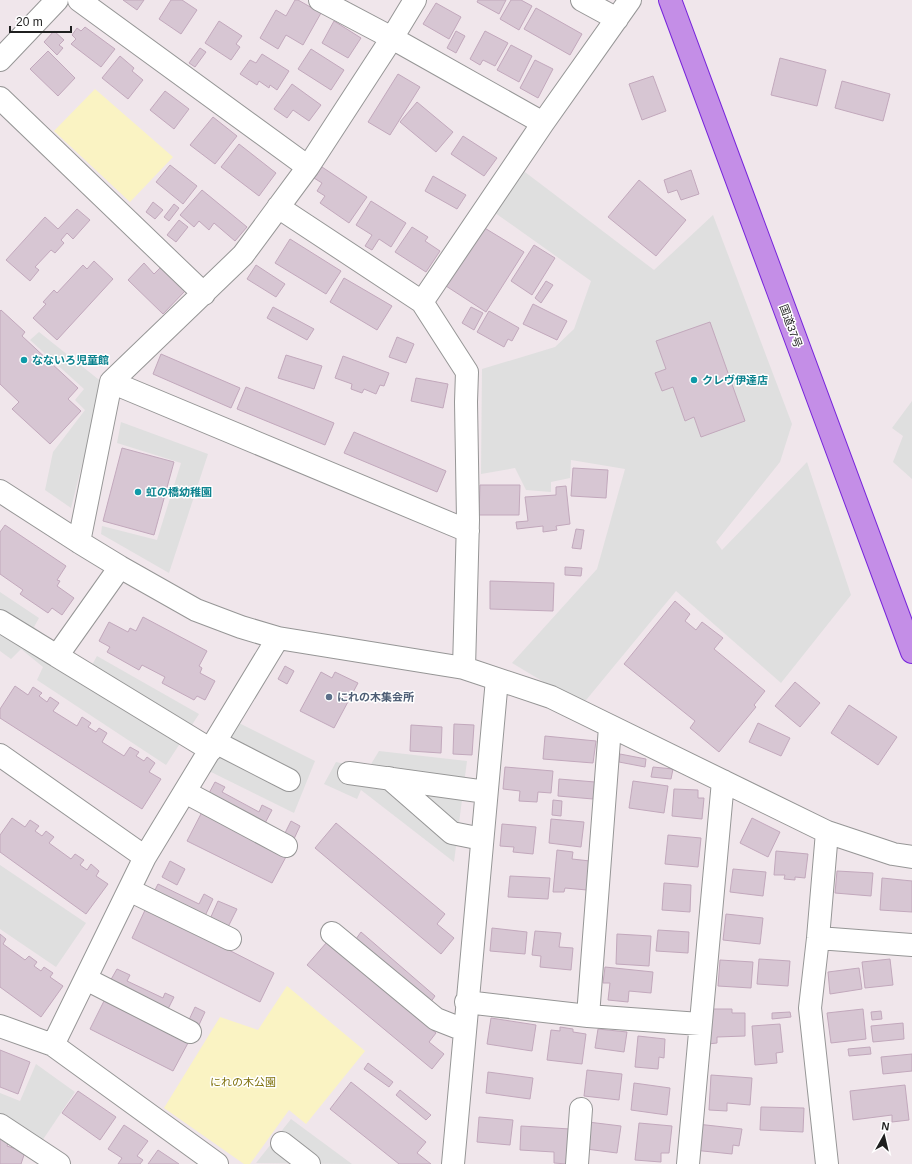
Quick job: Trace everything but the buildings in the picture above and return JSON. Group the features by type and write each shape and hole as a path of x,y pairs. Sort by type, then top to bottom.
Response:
{"highway":[{"name":"国道37号","path":"670,0 912,652"}],"street":[{"path":"0,60 57,0"},
{"path":"79,0 308,167"},
{"path":"320,0 392,38 543,123"},
{"path":"79,542 111,382 243,255 308,167 415,0"},
{"path":"582,0 617,19"},
{"path":"422,302 543,123 630,0"},
{"path":"0,98 204,294"},
{"path":"278,207 422,302 467,372 468,531 464,668"},
{"path":"111,382 468,531"},
{"path":"0,491 120,567 196,610 241,627 278,638 464,668 497,678 551,697 828,832 893,854 912,857"},
{"path":"56,656 120,567"},
{"path":"0,621 56,656 213,746 290,780"},
{"path":"54,1045 145,857 278,638"},
{"path":"452,1164 497,678"},
{"path":"588,1016 610,727"},
{"path":"0,755 145,857"},
{"path":"349,773 486,792"},
{"path":"389,778 452,834 482,839"},
{"path":"688,1164 722,781"},
{"path":"185,792 286,846"},
{"path":"827,1164 810,1008 828,832"},
{"path":"129,890 230,939"},
{"path":"332,933 436,1019 464,1030"},
{"path":"818,938 912,945"},
{"path":"86,979 190,1032"},
{"path":"466,1002 588,1016 700,1024"},
{"path":"0,1026 54,1045 217,1164"},
{"path":"577,1164 581,1109"},
{"path":"0,1125 59,1164"},
{"path":"282,1143 309,1164"}],"green space":[{"path":"95,89 173,157 130,202 54,131"},
{"name":"にれの木公園","path":"287,986 365,1051 306,1124 289,1110 250,1164 244,1164 164,1108 220,1017 258,1030"}],"shaded area":[{"path":"521,169 654,270 713,215 792,424 780,462 716,542 722,550 807,462 851,595 781,683 676,591 582,705 512,663 597,569 625,469 571,460 570,478 551,482 551,492 526,490 515,468 481,474 482,369 555,347 574,329 591,281 491,210"},
{"path":"39,332 103,383 71,508 45,490 53,452 85,410 75,400 84,389 30,340"},
{"path":"912,401 912,479 893,462 903,436 892,428"},
{"path":"121,422 208,454 169,573 101,534 102,526 157,540 181,463 117,443"},
{"path":"0,592 39,618 34,627 89,670 97,656 199,714 166,765 37,680 43,667 21,649 11,659 0,651"},
{"path":"239,723 315,761 294,813 209,771"},
{"path":"379,751 467,761 454,862 361,790 357,799 324,784 336,762 368,769"},
{"path":"0,865 86,923 56,967 0,929"},
{"path":"36,1064 75,1092 42,1141 0,1116 0,1093 20,1101"},
{"path":"291,1119 352,1164 256,1163"}],"place":[{"name":"なないろ児童館","path":"24,360"},
{"name":"クレヴ伊達店","path":"694,380"},
{"name":"虹の橋幼稚園","path":"138,492"},
{"name":"にれの木集会所","path":"329,697"}]}
